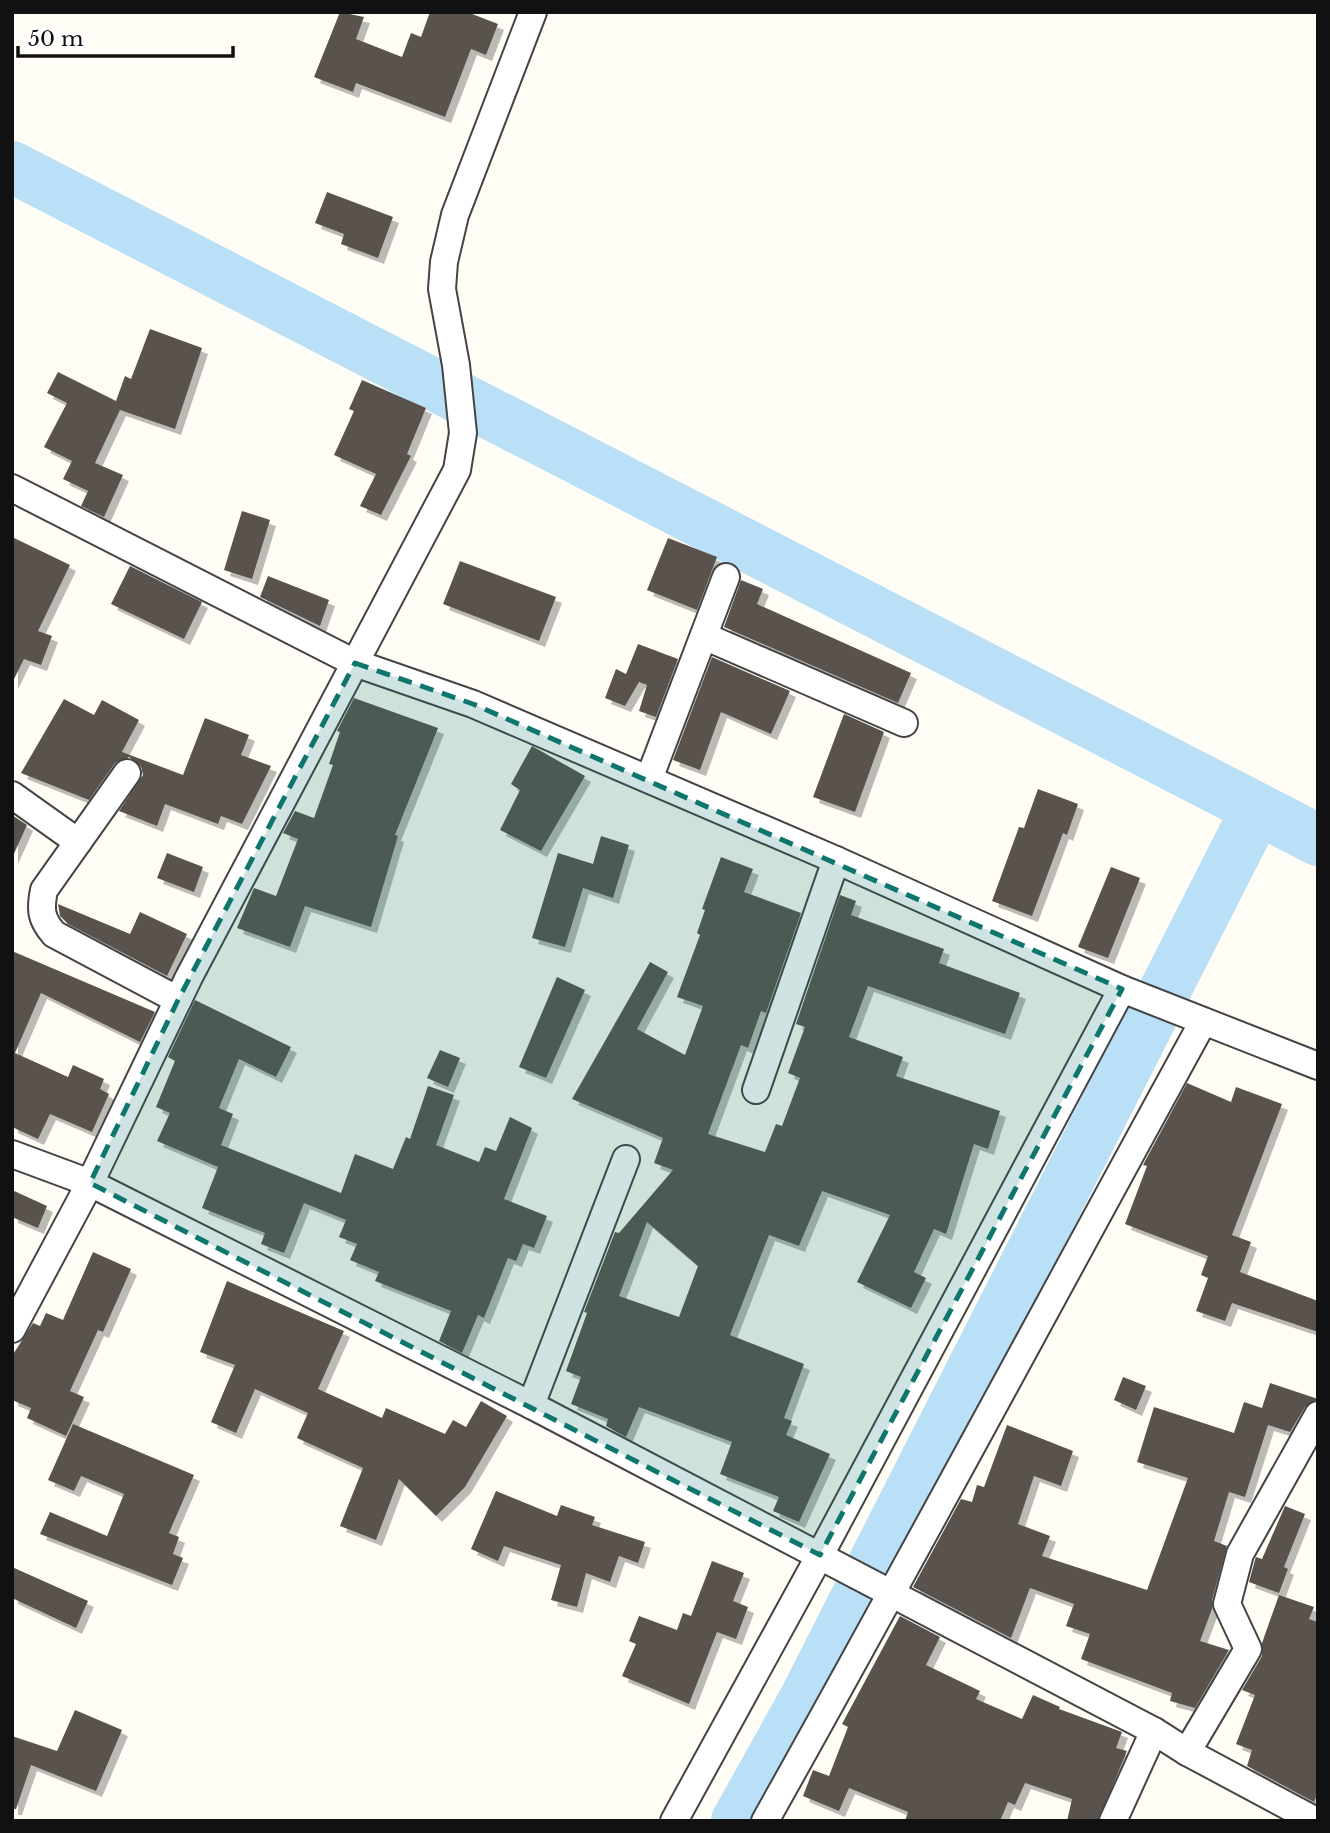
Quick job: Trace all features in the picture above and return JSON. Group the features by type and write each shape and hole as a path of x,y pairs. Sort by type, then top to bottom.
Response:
{"street":[{"path":"12,1329 90,1183 178,1000 457,470 463,433 456,365 442,289 444,262 456,215 533,12"},
{"path":"12,488 355,663 473,704 836,860 1132,993 1318,1066"},
{"path":"649,779 726,577"},
{"path":"704,636 904,723"},
{"path":"127,773 44,890 40,908 44,922 54,934 178,1000"},
{"path":"12,795 78,842"},
{"path":"756,1090 836,860"},
{"path":"674,1821 830,1560 1132,993"},
{"path":"765,1821 891,1593 1199,1020"},
{"path":"12,1154 90,1183 531,1405 1154,1731 1186,1752 1316,1821"},
{"path":"531,1405 626,1159"},
{"path":"1186,1752 1248,1649 1227,1604 1240,1553 1318,1415"},
{"path":"1113,1821 1154,1731"}],"highlighted area":[{"path":"355,663 473,704 1122,989 820,1555 90,1183 178,1000"}],"building":[{"path":"340,12 364,17 356,39 402,57 411,33 421,37 430,12 467,12 498,24 486,55 471,49 445,117 356,83 353,92 314,77"},
{"path":"327,192 393,217 378,258 341,244 344,234 315,223"},
{"path":"150,329 202,348 175,429 120,410 95,463 123,475 104,517 81,506 88,491 63,479 72,461 44,447 67,403 47,393 58,372 116,401 125,376 131,379"},
{"path":"362,380 426,408 407,454 411,456 381,515 360,506 376,474 334,455 354,411 349,409"},
{"path":"242,511 270,520 252,579 224,570"},
{"path":"12,537 70,565 38,631 52,636 41,665 24,659 12,683"},
{"path":"668,538 717,557 697,610 647,590"},
{"path":"460,561 556,597 539,641 443,604"},
{"path":"130,566 202,602 184,639 111,604"},
{"path":"268,576 329,600 320,626 260,597"},
{"path":"741,580 763,589 757,604 911,673 898,703 724,627"},
{"path":"638,644 678,659 656,717 639,711 647,685 639,682 625,706 605,698 616,669 626,674"},
{"path":"712,657 790,691 771,734 721,712 700,770 673,760"},
{"path":"354,698 438,728 395,835 398,836 371,927 305,906 290,947 237,928 254,888 276,896 298,839 283,833 295,811 314,818 333,765 329,764 340,732 337,731"},
{"path":"64,699 94,715 102,700 139,720 122,752 183,775 205,718 249,735 241,755 271,766 242,824 221,816 218,824 165,804 157,826 119,811 143,775 141,766 129,757 115,763 89,800 21,773"},
{"path":"844,714 884,732 855,812 813,797"},
{"path":"532,746 585,776 541,851 500,830 520,790 511,784"},
{"path":"1038,789 1078,804 1067,835 1063,833 1032,916 992,901 1019,827 1024,828"},
{"path":"12,815 27,825 12,858"},
{"path":"601,836 629,845 613,898 583,888 565,947 532,938 558,853 593,864"},
{"path":"167,853 203,867 194,892 157,878"},
{"path":"721,857 753,869 744,892 801,913 766,1013 761,1011 748,1048 741,1045 708,1134 765,1152 776,1124 782,1126 800,1078 788,1073 805,1027 796,1024 840,895 856,901 851,915 944,949 939,963 1020,993 1005,1034 868,986 849,1037 903,1057 896,1076 1000,1111 988,1149 974,1144 946,1234 934,1229 914,1272 926,1278 911,1308 857,1282 890,1215 822,1191 799,1246 769,1235 730,1335 804,1364 784,1418 792,1421 786,1435 830,1454 799,1522 773,1511 779,1497 720,1474 732,1442 639,1407 626,1437 606,1426 608,1419 571,1404 581,1377 566,1371 587,1313 584,1312 615,1232 619,1233 673,1170 654,1163 663,1138 572,1099 650,962 668,972 637,1029 685,1055 703,1006 677,997 700,935 697,933 705,910 702,909","holes":["647,1222 698,1266 679,1317 619,1296"]},
{"path":"1111,867 1140,878 1108,958 1078,947"},
{"path":"58,904 130,934 140,912 187,934 167,976 68,924 60,916"},
{"path":"12,951 155,1012 140,1042 41,993 15,1053 68,1077 73,1065 104,1079 100,1089 109,1094 92,1132 50,1114 38,1139 12,1127"},
{"path":"557,977 585,990 546,1078 519,1067"},
{"path":"195,1000 291,1047 276,1077 239,1059 219,1108 233,1114 221,1145 341,1193 355,1154 393,1169 406,1137 410,1139 428,1086 454,1095 436,1145 479,1162 485,1147 496,1151 510,1117 532,1128 504,1199 547,1216 534,1248 523,1244 516,1261 508,1258 484,1318 478,1315 462,1353 439,1341 451,1311 375,1281 379,1272 350,1260 357,1244 339,1237 346,1220 304,1203 284,1253 261,1244 265,1233 202,1208 218,1167 157,1141 170,1113 156,1107 175,1061 168,1057"},
{"path":"440,1050 460,1058 448,1087 427,1078"},
{"path":"1187,1083 1231,1102 1236,1087 1282,1104 1232,1235 1251,1242 1240,1272 1318,1301 1318,1332 1232,1303 1225,1321 1196,1311 1208,1278 1201,1275 1208,1256 1125,1224 1147,1166 1143,1165"},
{"path":"12,1190 47,1206 38,1228 12,1217"},
{"path":"93,1252 131,1269 103,1332 98,1330 70,1391 84,1397 66,1436 27,1418 31,1408 12,1400 12,1356 33,1323 40,1326 46,1313 63,1320"},
{"path":"227,1281 344,1331 318,1389 382,1418 386,1408 445,1434 453,1420 466,1427 481,1401 507,1416 465,1487 436,1516 399,1479 376,1540 340,1526 363,1468 297,1438 308,1413 255,1389 236,1433 211,1422 235,1365 200,1352"},
{"path":"1123,1377 1146,1386 1136,1410 1114,1400"},
{"path":"1270,1383 1318,1399 1305,1407 1290,1432 1268,1425 1245,1497 1229,1492 1214,1541 1227,1546 1212,1609 1200,1641 1229,1650 1195,1708 1170,1701 1172,1693 1081,1659 1090,1634 1066,1626 1074,1604 1030,1588 1011,1638 913,1587 961,1499 972,1502 977,1485 984,1487 1007,1425 1073,1451 1061,1486 1034,1476 1018,1524 1050,1536 1042,1556 1147,1590 1188,1478 1137,1462 1154,1407 1234,1433 1244,1402 1262,1408"},
{"path":"73,1424 194,1475 169,1533 179,1537 173,1554 183,1558 172,1585 40,1534 50,1512 107,1536 124,1494 81,1476 74,1491 48,1480"},
{"path":"496,1491 557,1516 561,1505 595,1517 592,1525 645,1542 638,1563 619,1556 610,1582 586,1573 577,1607 551,1600 561,1565 504,1546 498,1561 471,1549"},
{"path":"1285,1506 1305,1514 1284,1567 1288,1569 1279,1593 1249,1582 1256,1557 1262,1559"},
{"path":"712,1561 744,1573 733,1601 748,1607 736,1639 717,1632 689,1704 622,1676 636,1644 629,1641 639,1616 677,1630 683,1613 691,1616"},
{"path":"12,1567 88,1601 76,1628 12,1598"},
{"path":"1279,1595 1314,1607 1309,1619 1318,1622 1318,1792 1314,1802 1247,1766 1252,1750 1236,1744 1255,1695 1242,1690 1262,1656 1262,1643"},
{"path":"900,1616 940,1637 926,1665 980,1691 976,1699 1022,1719 1033,1695 1060,1707 1059,1709 1122,1732 1116,1748 1127,1751 1098,1821 1067,1821 1072,1799 1025,1783 1015,1805 1008,1802 1000,1821 905,1821 908,1812 849,1788 839,1811 803,1796 813,1770 829,1776 848,1727 842,1724"},
{"path":"75,1710 122,1730 96,1791 31,1765 16,1809 12,1809 12,1736 57,1751"}],"waterway":[{"path":"12,167 1318,840"},
{"path":"737,1821 805,1699 1257,809"}]}
